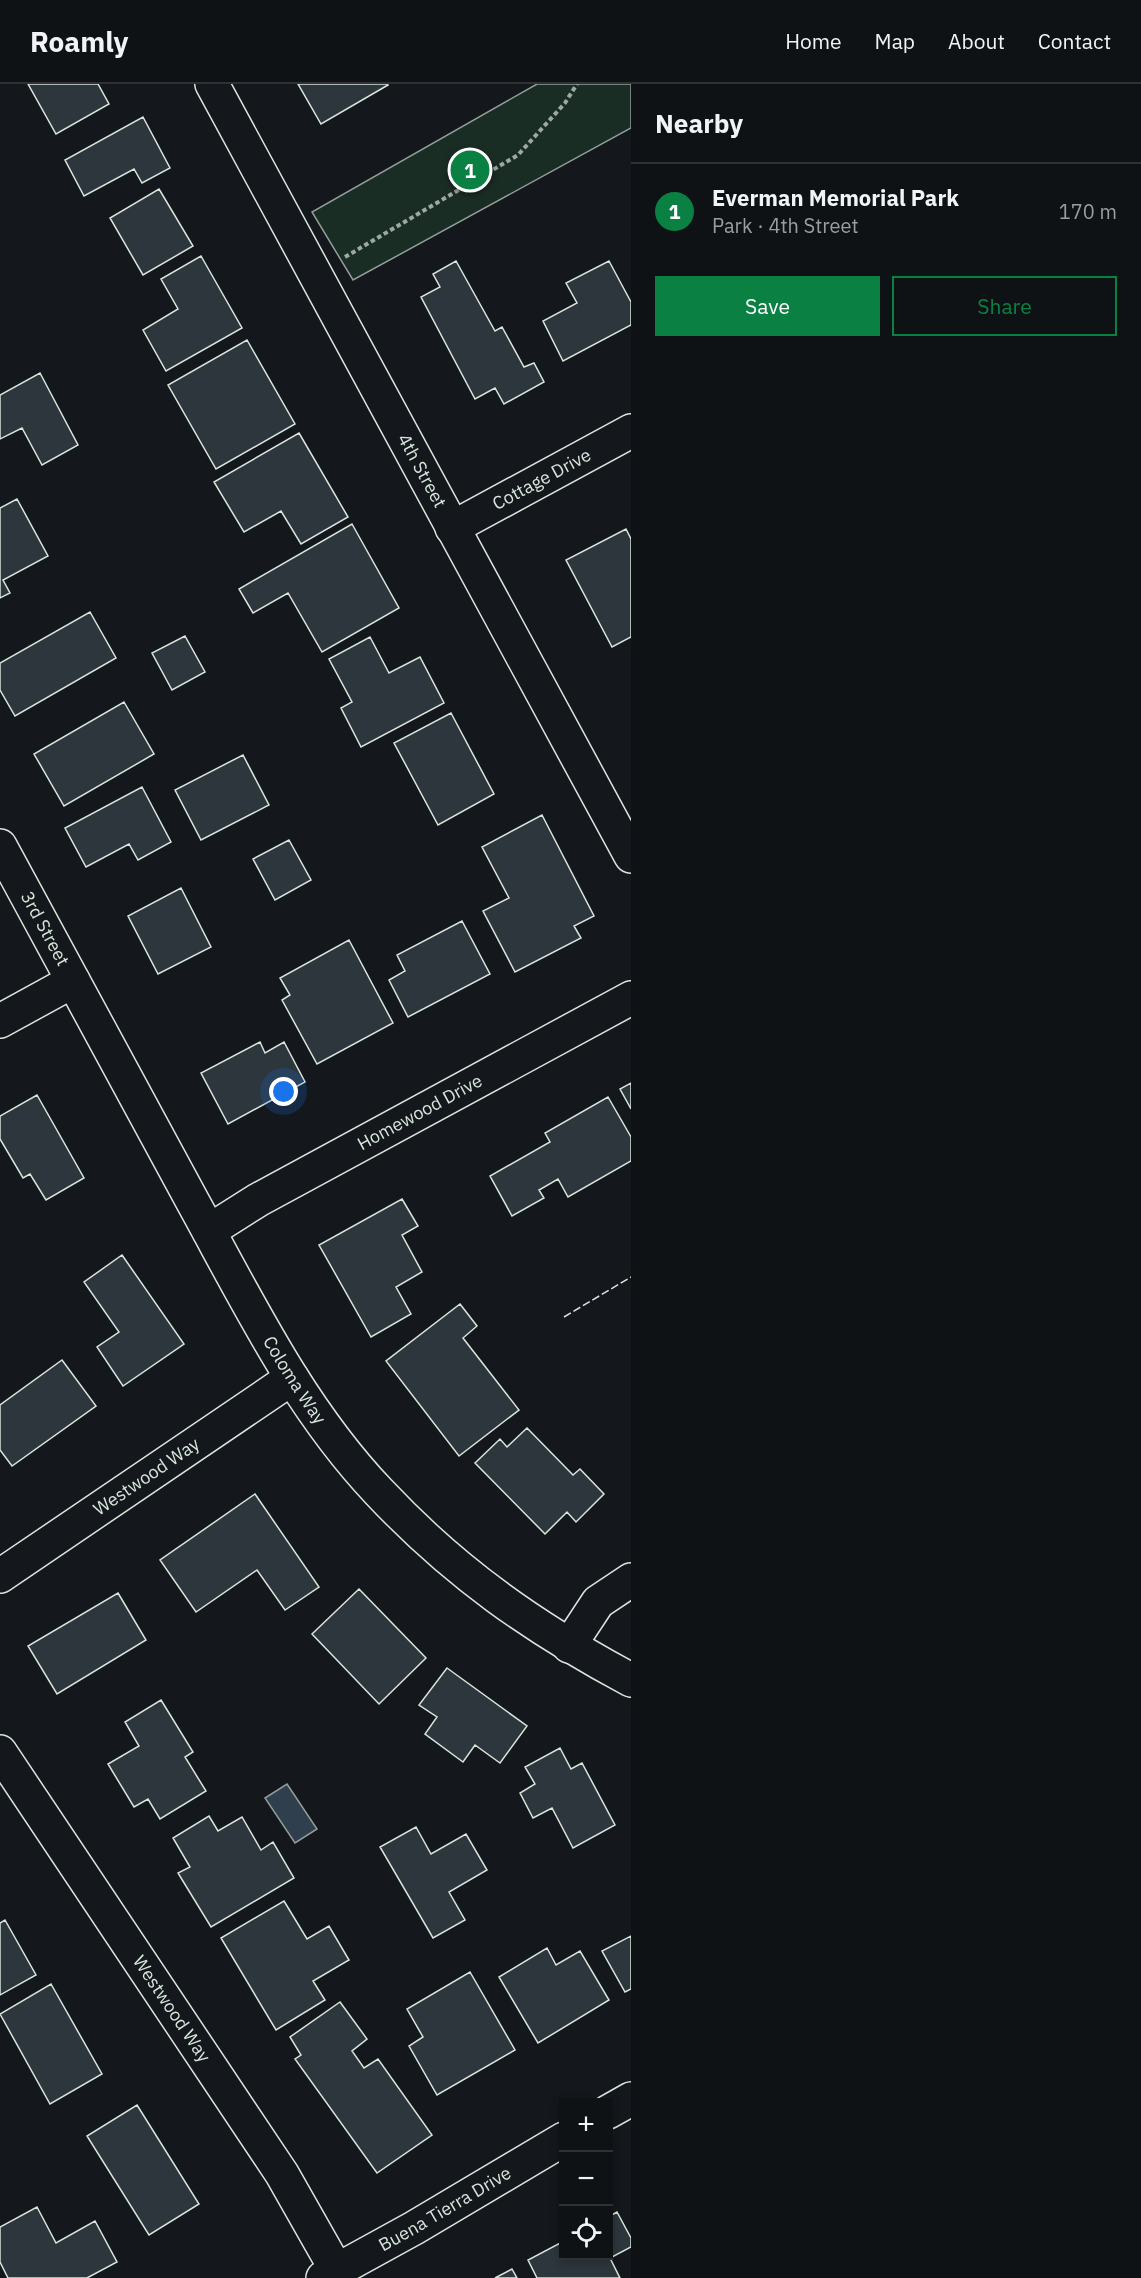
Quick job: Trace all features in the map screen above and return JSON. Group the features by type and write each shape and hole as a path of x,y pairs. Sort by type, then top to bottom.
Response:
{"street":[{"name":"4th Street","path":"212,84 631,856"},
{"name":"Cottage Drive","path":"453,528 631,431"},
{"name":"3rd Street","path":"0,846 73,981"},
{"path":"0,1021 73,981"},
{"name":"Coloma Way","path":"73,981 209,1231 292,1378 324,1427 376,1490 419,1534 488,1593 568,1646 631,1680"},
{"name":"Homewood Drive","path":"209,1231 258,1200 631,998"},
{"name":"Westwood Way","path":"0,1576 292,1378"},
{"path":"568,1646 598,1602 631,1580"},
{"name":"Westwood Way","path":"0,1752 282,2174 330,2274"},
{"path":"613,2110 631,2099"},
{"name":"Buena Tierra Drive","path":"330,2274 559,2142"}],"path":[{"path":"316,273 518,155 565,103 577,84"}],"green space":[{"path":"537,84 631,84 631,128 353,280 312,212"}],"water":[{"path":"287,1784 317,1829 295,1843 265,1798"}],"building":[{"path":"28,84 98,84 109,104 56,134"},
{"path":"298,84 387,84 388,85 321,124"},
{"path":"143,117 170,168 142,183 134,169 84,196 65,160"},
{"path":"159,189 193,246 143,275 110,218"},
{"path":"201,256 242,328 166,371 143,330 178,309 161,279"},
{"path":"456,261 495,331 502,327 524,367 534,363 544,382 504,404 495,388 475,399 421,297 440,287 433,274"},
{"path":"609,261 631,302 631,325 563,361 543,321 577,303 566,283"},
{"path":"247,340 295,424 216,469 168,385"},
{"path":"40,373 78,445 42,465 22,428 0,439 0,395"},
{"path":"299,433 348,517 301,544 281,511 244,532 214,482"},
{"path":"17,499 48,556 3,580 10,593 0,598 0,508"},
{"path":"352,524 399,608 322,652 288,593 253,613 239,589"},
{"path":"626,529 631,539 631,637 612,647 566,560"},
{"path":"90,612 116,658 15,716 0,690 0,663"},
{"path":"185,636 205,672 172,690 152,653"},
{"path":"370,637 389,673 420,657 444,703 361,747 341,708 352,702 329,659"},
{"path":"124,702 154,754 64,806 34,754"},
{"path":"451,713 494,794 438,825 394,743"},
{"path":"243,755 269,805 201,840 175,790"},
{"path":"142,787 171,842 138,860 129,844 86,867 65,828"},
{"path":"542,815 594,916 574,926 581,938 515,972 483,911 509,898 482,847"},
{"path":"289,840 311,880 275,900 253,859"},
{"path":"181,888 211,947 158,974 128,916"},
{"path":"462,921 490,974 408,1017 389,980 405,971 397,955"},
{"path":"349,940 393,1023 317,1064 282,1000 290,995 280,978"},
{"path":"260,1042 265,1053 284,1042 305,1082 228,1124 201,1073"},
{"path":"631,1083 631,1109 620,1089"},
{"path":"37,1095 84,1178 46,1200 30,1174 23,1178 0,1139 0,1116"},
{"path":"608,1097 631,1137 631,1161 568,1197 558,1179 539,1190 544,1198 512,1216 490,1176 550,1142 545,1133"},
{"path":"402,1199 418,1226 402,1235 422,1272 396,1287 411,1314 371,1337 319,1245"},
{"path":"122,1255 184,1344 123,1386 97,1347 119,1332 84,1282"},
{"path":"460,1304 477,1326 463,1338 519,1410 459,1456 386,1361"},
{"path":"62,1360 96,1406 12,1466 0,1450 0,1405"},
{"path":"527,1428 573,1475 580,1469 604,1494 576,1522 567,1512 545,1534 475,1463 500,1439 507,1447"},
{"path":"255,1494 319,1587 285,1610 257,1570 196,1612 160,1560"},
{"path":"359,1589 426,1658 379,1704 312,1634"},
{"path":"118,1593 146,1640 57,1694 28,1646"},
{"path":"447,1668 527,1726 500,1763 475,1745 463,1762 425,1734 437,1717 419,1705"},
{"path":"161,1700 193,1752 185,1757 206,1791 160,1819 148,1799 134,1807 108,1764 139,1746 125,1722"},
{"path":"560,1748 571,1769 582,1763 615,1825 573,1848 552,1808 533,1818 520,1793 535,1784 525,1767"},
{"path":"209,1816 218,1831 242,1817 261,1850 273,1842 294,1878 211,1927 178,1873 190,1867 173,1838"},
{"path":"416,1827 431,1854 466,1834 487,1870 449,1892 465,1920 433,1938 380,1847"},
{"path":"284,1901 307,1939 329,1926 349,1960 313,1981 325,2000 276,2030 221,1938"},
{"path":"5,1920 36,1975 0,1995 0,1923"},
{"path":"631,1936 631,1989 625,1992 602,1951"},
{"path":"547,1948 556,1965 580,1951 609,2000 538,2043 499,1977"},
{"path":"470,1972 515,2050 437,2095 409,2046 423,2037 407,2009"},
{"path":"51,1984 102,2074 50,2104 0,2014"},
{"path":"340,2002 367,2039 352,2051 364,2068 378,2059 432,2135 377,2173 295,2059 301,2055 290,2037"},
{"path":"137,2105 199,2204 149,2235 87,2136"},
{"path":"37,2207 56,2243 95,2221 117,2262 87,2278 8,2278 0,2262 0,2227"},
{"path":"617,2212 631,2238 631,2247 613,2256 613,2214"},
{"path":"559,2244 559,2260 611,2260 620,2278 537,2278 528,2260"},
{"path":"512,2269 517,2278 495,2278"}],"fence":[{"path":"564,1317 631,1277"}],"place":[{"name":"Everman Memorial Park","path":"470,170"}]}
